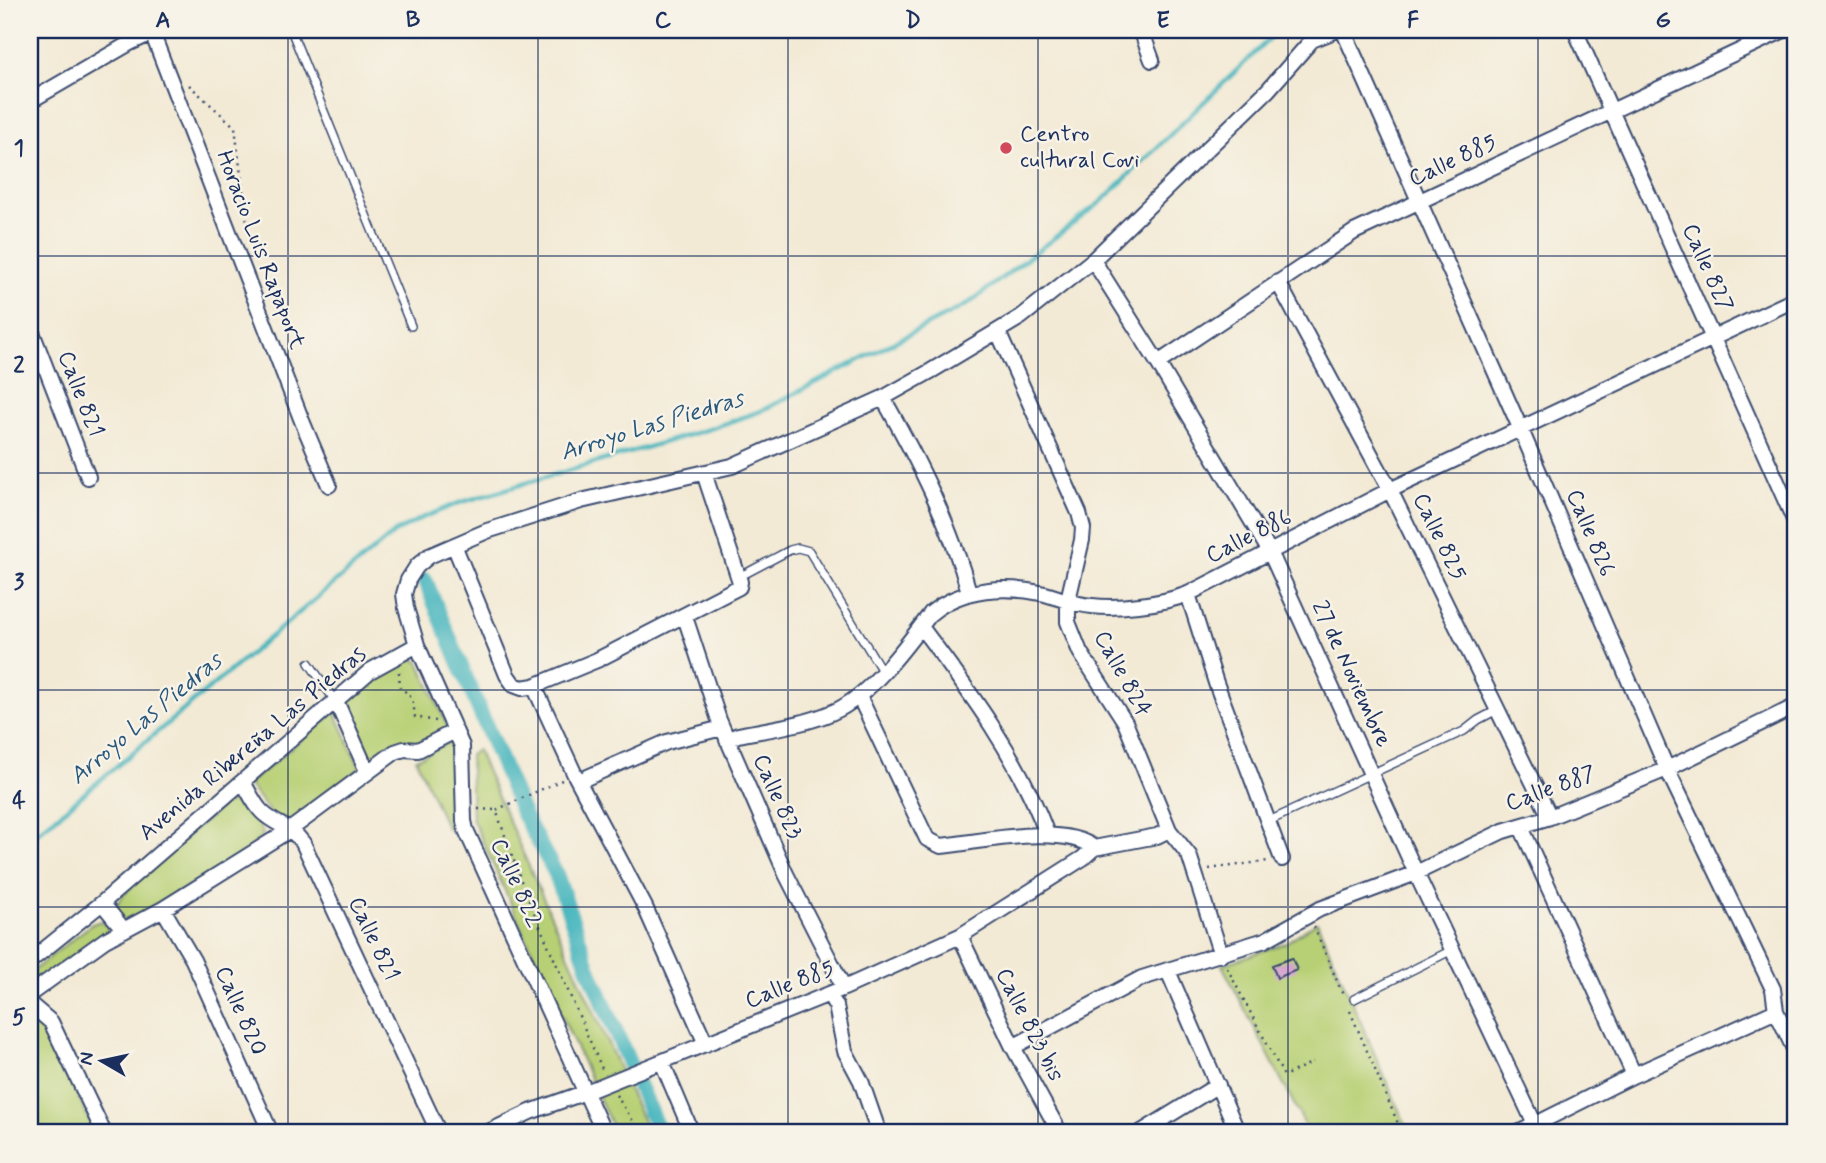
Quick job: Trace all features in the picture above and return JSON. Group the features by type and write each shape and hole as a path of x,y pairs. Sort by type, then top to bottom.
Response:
{"street":[{"path":"1141,30 1152,60"},
{"path":"417,645 404,594 408,580 417,566 429,556 487,531 581,501 704,473 750,459 883,398 998,332 1044,300 1093,260 1268,90 1311,40 1337,30"},
{"name":"Calle 826","path":"1343,30 1521,430 1667,769 1773,989 1776,1011 1796,1053"},
{"name":"Calle 827","path":"1575,30 1796,524"},
{"name":"Calle 885","path":"1158,363 1354,232 1784,30"},
{"path":"30,101 152,31"},
{"name":"Horacio Luis Rapaport","path":"152,31 329,485"},
{"name":"27 de Noviembre","path":"1093,260 1158,363 1270,552 1416,873 1537,1129"},
{"name":"Calle 825","path":"1278,282 1390,490 1550,817"},
{"name":"Calle 886","path":"577,778 667,741 738,735 826,715 859,696 939,607 969,593 1017,590 1092,607 1171,600 1188,594 1390,490 1796,299"},
{"name":"Calle 824","path":"998,332 1079,513 1083,528 1068,600 1068,622 1080,652 1125,722 1169,830 1189,855 1221,955"},
{"name":"Calle 821","path":"31,336 88,477"},
{"path":"883,398 912,450 950,531 969,593"},
{"path":"454,545 507,675 514,685 522,688 534,686 597,660 739,587 704,473"},
{"path":"1188,594 1216,683 1282,859"},
{"name":"Calle 823","path":"685,617 725,734 786,874 844,988"},
{"path":"921,627 984,711 1023,778 1047,834"},
{"name":"Avenida Ribereña Las Piedras","path":"30,961 102,903 370,671 417,645"},
{"name":"Calle 822","path":"417,645 464,755 466,830 604,1133"},
{"path":"534,686 577,778 645,907 706,1044"},
{"path":"859,696 927,839 941,846 1047,834 1085,841 1094,848 1157,836 1169,830"},
{"path":"336,701 367,771"},
{"name":"Calle 887","path":"1013,1047 1126,986 1265,940 1314,912 1416,873 1503,831 1550,817 1667,769 1796,706"},
{"path":"30,994 69,964 291,829 395,752 404,749 418,750 455,730"},
{"name":"Calle 821","path":"243,782 260,810 291,829 303,843 439,1133"},
{"path":"1521,827 1634,1074"},
{"name":"Calle 885","path":"486,1133 530,1112 655,1065 844,988 960,936 1083,858 1094,848"},
{"path":"102,903 124,930"},
{"name":"Calle 820","path":"163,909 193,960 271,1133"},
{"name":"Calle 823 bis","path":"960,936 1013,1047 1060,1133"},
{"path":"1168,971 1238,1133"},
{"path":"829,994 836,1006 845,1051 861,1082 879,1133"},
{"path":"30,1004 51,1022 104,1133"},
{"path":"1518,1133 1537,1129 1634,1074 1776,1011"},
{"path":"655,1065 692,1133"},
{"path":"1140,1133 1218,1085"}],"lane":[{"path":"291,30 411,326"},
{"path":"738,577 790,550 798,548 809,551 882,671"},
{"path":"309,663 336,701"},
{"path":"1269,821 1464,731 1497,709"},
{"path":"1354,999 1452,950"}],"path":[{"path":"187,83 235,127 249,241"},
{"path":"399,665 400,688 411,694 415,717 443,722"},
{"path":"464,808 498,809 577,778"},
{"path":"498,809 526,892 613,1081 640,1133"},
{"path":"1195,872 1282,859"},
{"path":"1314,912 1402,1133"},
{"path":"1221,955 1284,1076 1313,1062"}],"green space":[{"path":"408,657 419,662 449,730 372,763 344,704 390,666"},
{"path":"335,712 360,768 291,824 275,819 248,784"},
{"path":"450,742 457,762 458,784 455,828 447,829 416,759"},
{"path":"477,750 648,1133 615,1133 472,818 470,755"},
{"path":"232,802 255,819 263,834 260,839 233,861 127,921 120,917 116,911 117,905 134,884 200,825 224,805"},
{"path":"101,921 108,927 107,935 30,991 30,973 92,924"},
{"path":"1317,922 1409,1133 1309,1133 1222,965 1285,943"},
{"path":"30,1018 44,1026 50,1036 95,1133 30,1133"}],"building":[{"path":"1292,958 1297,970 1277,978 1272,965"}],"waterway":[{"name":"Arroyo Las Piedras","path":"30,839 394,533 459,503 761,411 968,304 1101,202 1269,39 1275,30"},
{"path":"425,580 522,812 556,874 589,969 659,1133"}],"place":[{"name":"Centro cultural Covi","path":"1006,148"}]}
